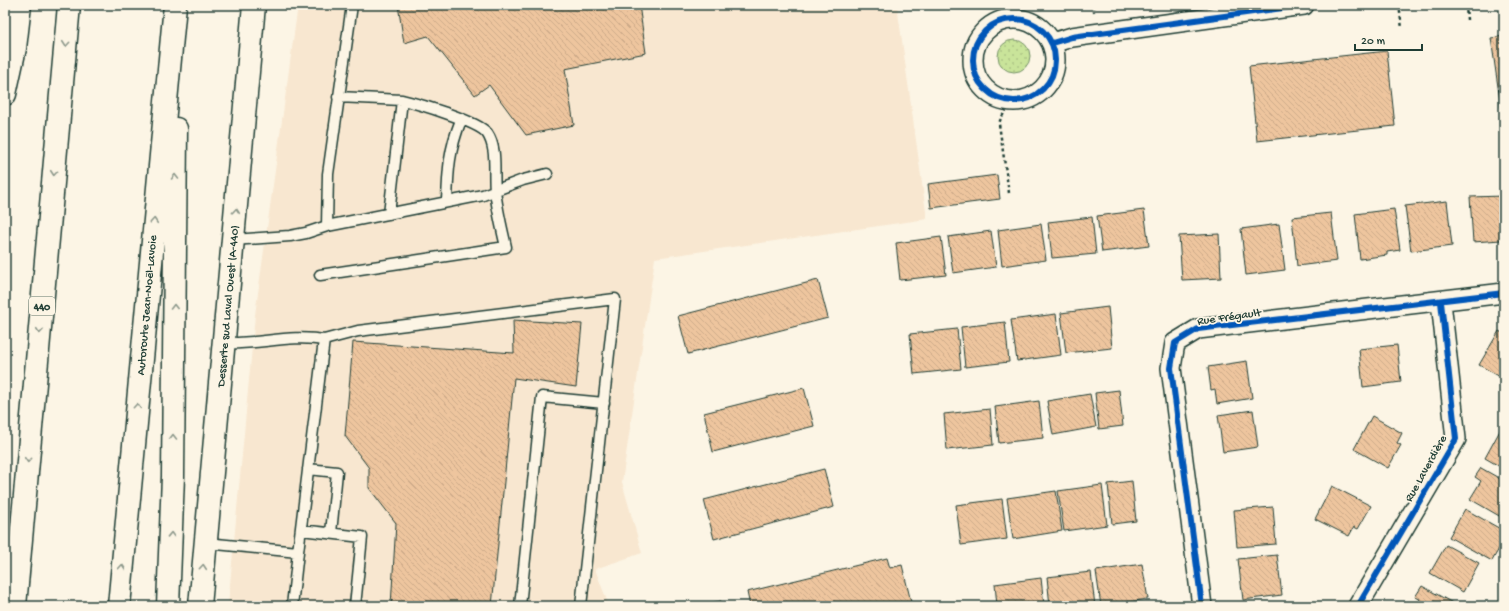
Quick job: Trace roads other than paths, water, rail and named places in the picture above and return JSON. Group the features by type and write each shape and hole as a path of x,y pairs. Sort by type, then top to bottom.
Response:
{"main road":[{"path":"5,94 15,48 20,5"},
{"name":"440","path":"14,606 69,5"},
{"path":"168,606 173,476 176,5"},
{"name":"Autoroute Jean-Noël-Lavoie","path":"119,606 176,5"},
{"name":"Desserte sud Laval Ouest (A-440)","path":"200,606 254,5"},
{"path":"249,66 264,5"}],"street":[{"path":"1052,43 1072,37 1304,5"},
{"path":"1023,19 1041,28 1052,43 1056,63 1050,82 1041,91 1024,100 1011,101 992,95 982,86 973,68 975,48 981,35 990,26 1003,20 1023,19"},
{"name":"Rue Frégault","path":"1202,606 1172,368 1175,343 1198,329 1441,302 1504,293"},
{"name":"Rue Laverdière","path":"1358,606 1456,439 1441,302"}],"lane":[{"path":"327,226 328,174 352,5"},
{"path":"320,275 506,247 495,190 494,161 491,140 486,132 472,123 424,105 402,100 338,97"},
{"path":"389,214 402,100"},
{"path":"447,202 449,160 461,120"},
{"path":"233,240 290,236 306,233 327,226 483,195 523,180 547,174"},
{"path":"224,343 237,344 293,338 324,340 358,331 615,298 581,606"},
{"path":"292,606 324,340"},
{"path":"520,606 542,398 604,403"},
{"path":"308,469 337,472 331,533"},
{"path":"300,530 362,536 355,606"},
{"path":"206,544 298,552"}]}
